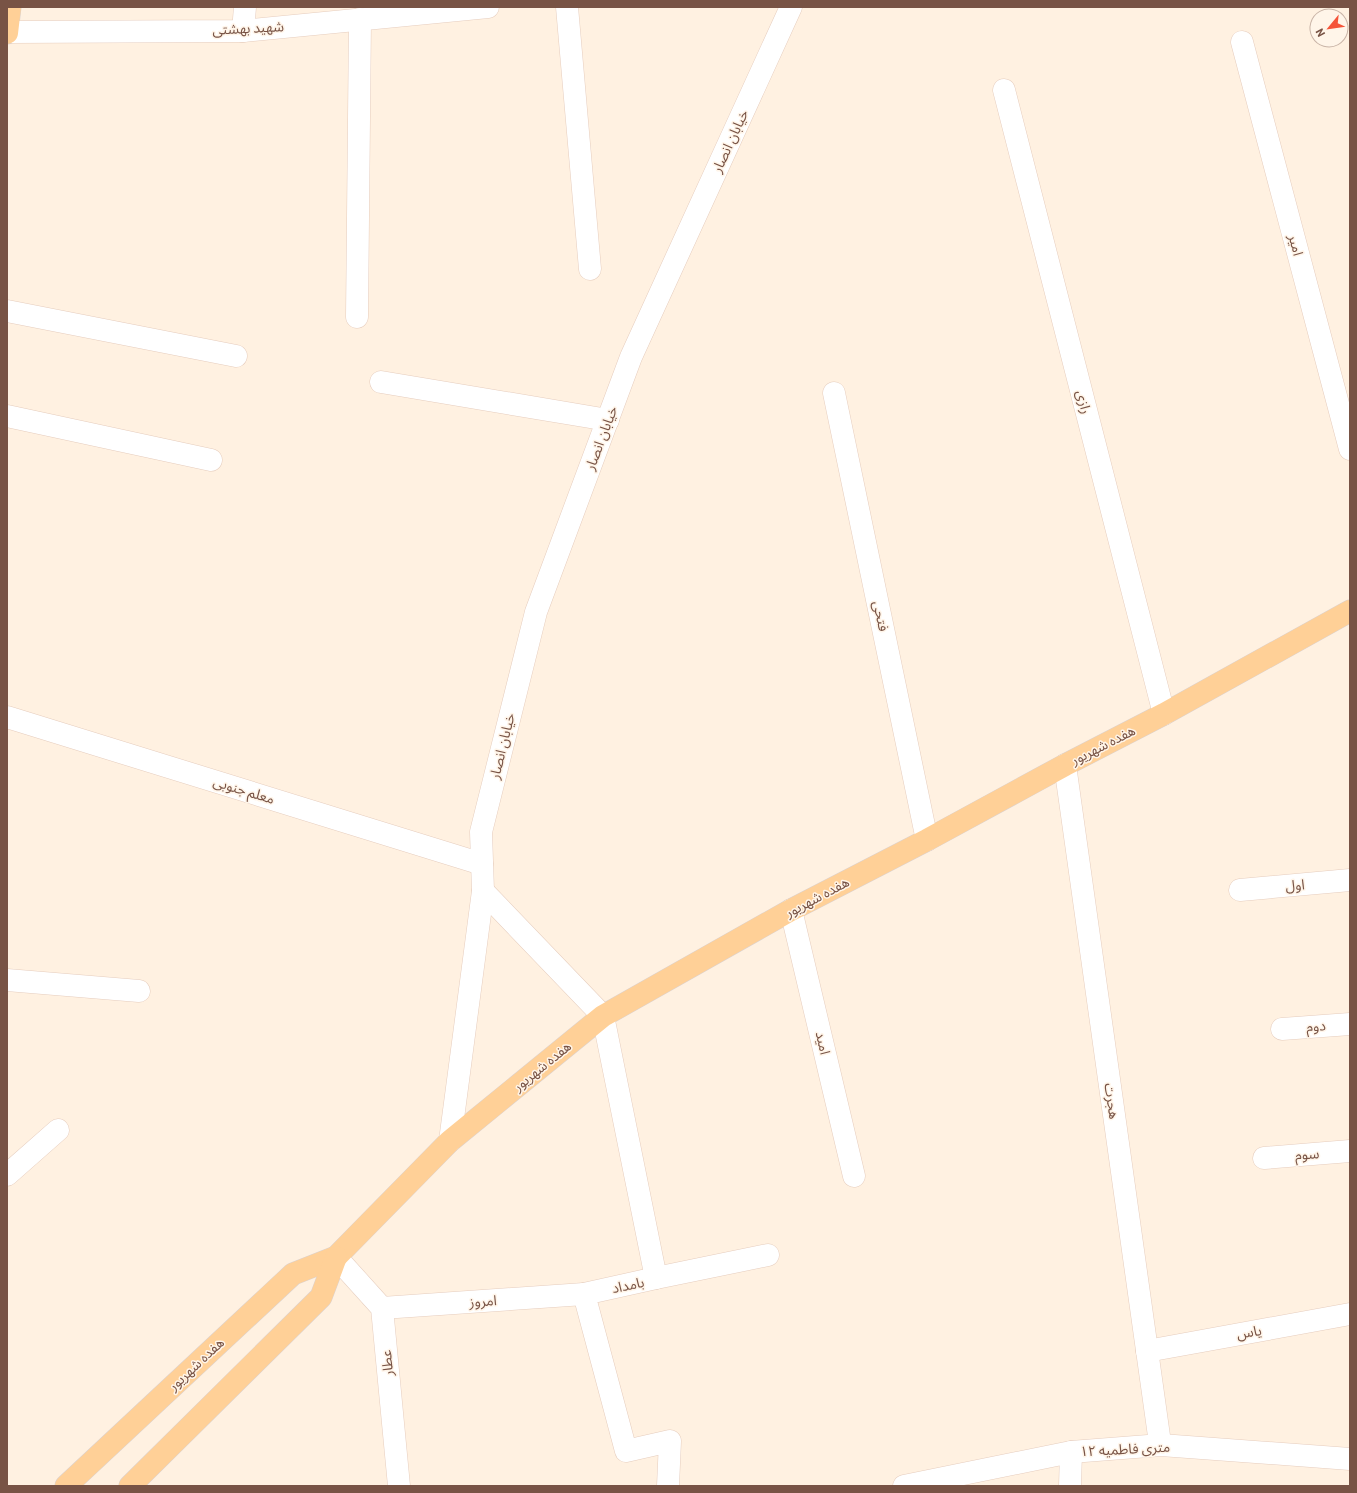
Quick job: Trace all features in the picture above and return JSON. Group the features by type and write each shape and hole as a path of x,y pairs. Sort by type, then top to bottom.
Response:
{"main road":[{"path":"7,32 10,7"},
{"name":"هفده شهریور","path":"66,1486 293,1274 336,1257 450,1141 603,1016 791,910 927,840 1065,765 1164,714 1350,611"},
{"name":"هفده شهریور","path":"130,1486 321,1297 336,1257"}],"street":[{"path":"243,31 245,7"},
{"name":"شهید بهشتی","path":"7,32 243,31 488,7"},
{"path":"567,7 590,269"},
{"name":"خیابان انصار","path":"450,1141 482,891 481,832 536,612 631,357 791,7"},
{"path":"357,317 360,19"},
{"name":"امیر","path":"1242,42 1350,449"},
{"name":"رازی","path":"1004,90 1164,714"},
{"path":"7,311 236,356"},
{"path":"382,382 608,420"},
{"name":"فتحی","path":"834,393 927,840"},
{"path":"7,416 211,460"},
{"name":"معلم جنوبی","path":"7,717 482,864"},
{"name":"هجرت","path":"1065,765 1159,1436"},
{"name":"اول","path":"1240,890 1350,880"},
{"path":"482,891 603,1016"},
{"name":"امید","path":"791,910 854,1176"},
{"path":"7,980 139,991"},
{"name":"بامداد","path":"584,1294 656,1278 603,1016"},
{"name":"دوم","path":"1282,1029 1350,1024"},
{"path":"7,1175 58,1130"},
{"name":"سوم","path":"1264,1158 1350,1151"},
{"path":"656,1278 768,1255"},
{"path":"336,1257 382,1308"},
{"path":"584,1294 626,1451 670,1441 668,1486"},
{"name":"امروز","path":"382,1308 584,1294"},
{"name":"عطار","path":"382,1308 399,1486"},
{"name":"یاس","path":"1147,1351 1350,1314"},
{"name":"۱۲ متری فاطمیه","path":"904,1486 1071,1452 1160,1445 1350,1459"},
{"path":"1070,1486 1071,1452"}]}
